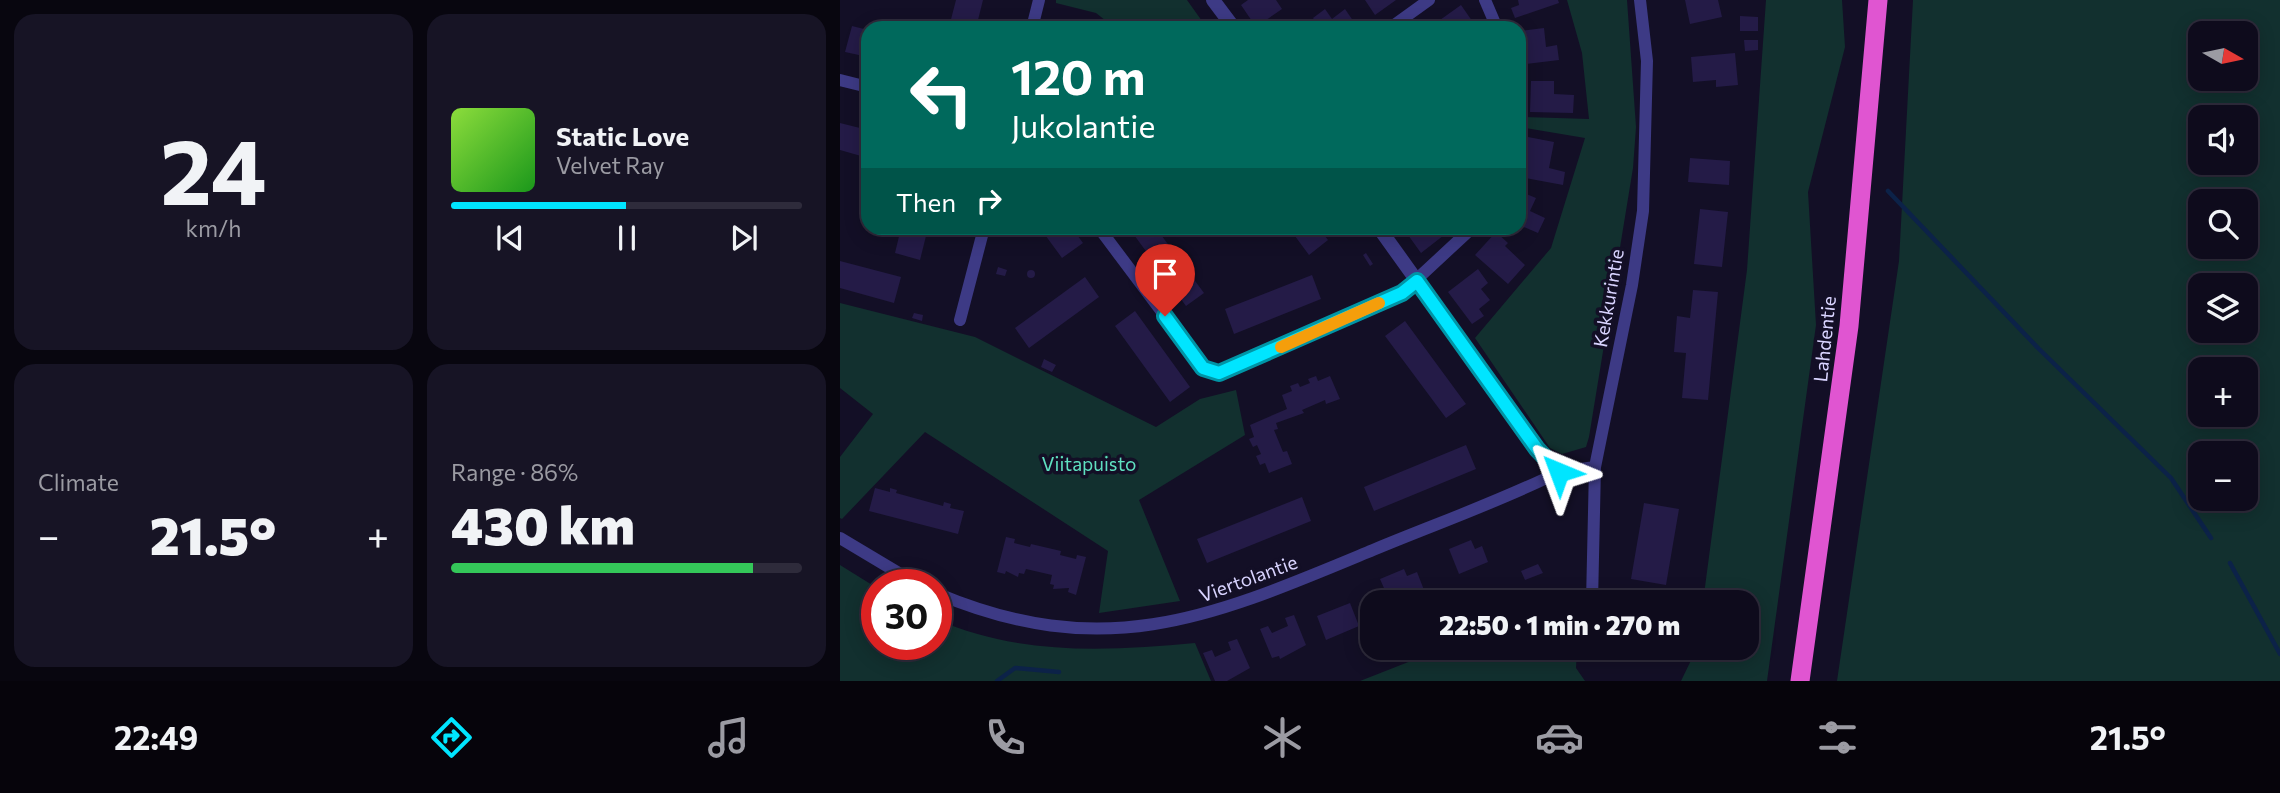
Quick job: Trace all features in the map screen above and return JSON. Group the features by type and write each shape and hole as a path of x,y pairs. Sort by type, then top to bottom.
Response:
{"highway":[{"name":"Lahdentie","path":"1800,681 1849,326 1878,0"}],"street":[{"path":"1034,21 1039,0"},
{"path":"1213,0 1229,21"},
{"path":"1400,21 1429,0"},
{"path":"1485,0 1494,21"},
{"name":"Kekkurintie","path":"1592,590 1595,467 1632,285 1643,211 1647,61 1640,0"},
{"path":"840,80 861,85"},
{"path":"960,320 982,235"},
{"path":"1104,235 1197,360 1210,372 1231,368 1402,293 1465,235"},
{"path":"1384,235 1537,449 1559,472"},
{"name":"Viertolantie","path":"952,599 981,611 1031,623 1098,630 1160,625 1247,602 1559,472 1595,467"},
{"path":"840,538 893,569"}],"green space":[{"path":"1056,0 1187,0 1202,21 1106,21 1096,13 1056,3"},
{"path":"1567,0 1627,0 1636,127 1633,168 1589,437 1586,447 1562,454 1550,448 1475,338 1551,248 1585,138 1526,128 1526,117 1589,119 1582,53"},
{"path":"1766,0 1842,0 1845,47 1808,192 1816,325 1767,681 1681,681 1691,660 1759,660 1759,590 1705,590 1747,270"},
{"path":"1913,0 2280,0 2280,681 1837,681 1899,261"},
{"name":"Viitapuisto","path":"840,303 975,337 1156,427 1200,399 1236,390 1245,435 1139,500 1180,601 1099,613 1108,551 925,432 842,519 840,518 840,457 873,414 840,388"},
{"path":"840,565 861,578 861,660 952,660 952,625 999,639 1064,648 1129,648 1195,643 1211,681 840,681"},
{"path":"1413,660 1576,660 1576,668 1585,681 1360,681"}],"building":[{"path":"956,0 983,0 978,21 951,21"},
{"path":"1248,0 1276,0 1282,9 1265,21 1252,21 1241,5"},
{"path":"1365,0 1396,0 1375,15"},
{"path":"1518,0 1558,0 1559,3 1515,18 1511,8 1519,5"},
{"path":"1685,0 1718,0 1722,17 1690,24"},
{"path":"1461,5 1472,21 1439,21"},
{"path":"1325,9 1332,19 1345,9 1353,21 1315,21 1313,18"},
{"path":"1740,16 1758,17 1758,31 1740,31"},
{"path":"852,26 861,28 861,55 845,52"},
{"path":"1544,28 1546,47 1557,45 1559,60 1526,64 1526,30"},
{"path":"1744,40 1758,40 1758,50 1745,51"},
{"path":"1735,53 1738,85 1716,87 1716,80 1693,82 1691,57"},
{"path":"1531,81 1554,81 1554,94 1574,95 1573,113 1530,112"},
{"path":"840,123 861,128 861,156 840,150"},
{"path":"1528,137 1554,142 1549,168 1565,172 1563,185 1526,178"},
{"path":"1690,158 1730,161 1729,185 1688,182"},
{"path":"1526,194 1536,198 1530,211 1545,218 1538,233 1526,228"},
{"path":"1700,209 1728,212 1722,267 1694,264"},
{"path":"899,235 926,235 920,260 895,253"},
{"path":"1045,235 1077,235 1083,243 1062,258"},
{"path":"1134,235 1161,235 1204,293 1186,306"},
{"path":"1294,235 1324,235 1328,240 1309,255"},
{"path":"1408,235 1444,235 1421,253"},
{"path":"1493,235 1499,235 1508,243 1505,246 1525,265 1508,284 1475,255"},
{"path":"1366,253 1373,264 1370,266 1363,255"},
{"path":"840,261 901,277 894,303 840,288"},
{"path":"998,267 1007,270 1005,276 996,274"},
{"path":"1478,269 1488,283 1481,289 1490,300 1479,309 1484,316 1472,324 1448,292"},
{"path":"1031,270 1035,274 1031,278 1027,274"},
{"path":"1312,275 1321,299 1234,334 1225,309"},
{"path":"1085,277 1099,297 1029,348 1015,328"},
{"path":"1693,290 1718,292 1708,400 1682,398 1686,353 1674,352 1677,316 1690,318"},
{"path":"1135,311 1190,387 1170,402 1115,326"},
{"path":"914,313 923,315 922,321 912,318"},
{"path":"1405,321 1466,404 1446,418 1385,336"},
{"path":"1044,359 1056,365 1052,372 1041,367"},
{"path":"1316,376 1318,381 1330,376 1340,399 1326,404 1325,400 1302,410 1304,413 1276,423 1278,429 1274,430 1283,452 1287,451 1292,464 1269,473 1265,463 1260,465 1256,456 1261,454 1257,445 1253,447 1249,439 1254,437 1250,425 1287,409 1282,395 1292,391 1290,386 1298,383 1300,387 1310,383 1308,379"},
{"path":"1466,445 1476,469 1374,511 1364,487"},
{"path":"875,488 890,492 890,488 897,490 896,493 943,506 944,502 951,504 950,508 964,511 958,534 869,511"},
{"path":"1302,497 1311,521 1207,563 1197,539"},
{"path":"1644,503 1679,509 1666,585 1631,579"},
{"path":"1006,537 1015,539 1014,543 1061,551 1060,555 1076,559 1077,555 1086,557 1076,595 1068,592 1069,588 1053,589 1054,585 1050,584 1052,575 1026,569 1024,574 1019,573 1018,577 1006,571 1005,574 997,572"},
{"path":"1471,540 1475,549 1482,546 1488,562 1459,574 1449,549"},
{"path":"1538,564 1543,573 1525,580 1521,571"},
{"path":"1404,569 1407,576 1417,572 1424,590 1385,590 1380,579"},
{"path":"1350,603 1359,626 1326,640 1317,616"},
{"path":"1294,615 1306,645 1280,659 1279,656 1272,658 1260,629 1268,626 1272,633 1288,626 1285,618"},
{"path":"1237,639 1250,668 1227,681 1215,681 1203,653 1212,650 1215,657 1231,650 1228,642"}],"waterway":[{"path":"1888,191 2038,348 2171,478 2211,538"},
{"path":"2230,563 2280,654"},
{"path":"997,681 1015,668 1059,672"}],"slow traffic":[{"path":"1281,347 1379,303"}],"route":[{"path":"1165,316 1203,368 1219,373 1402,293 1417,281 1537,449 1559,472"}]}
